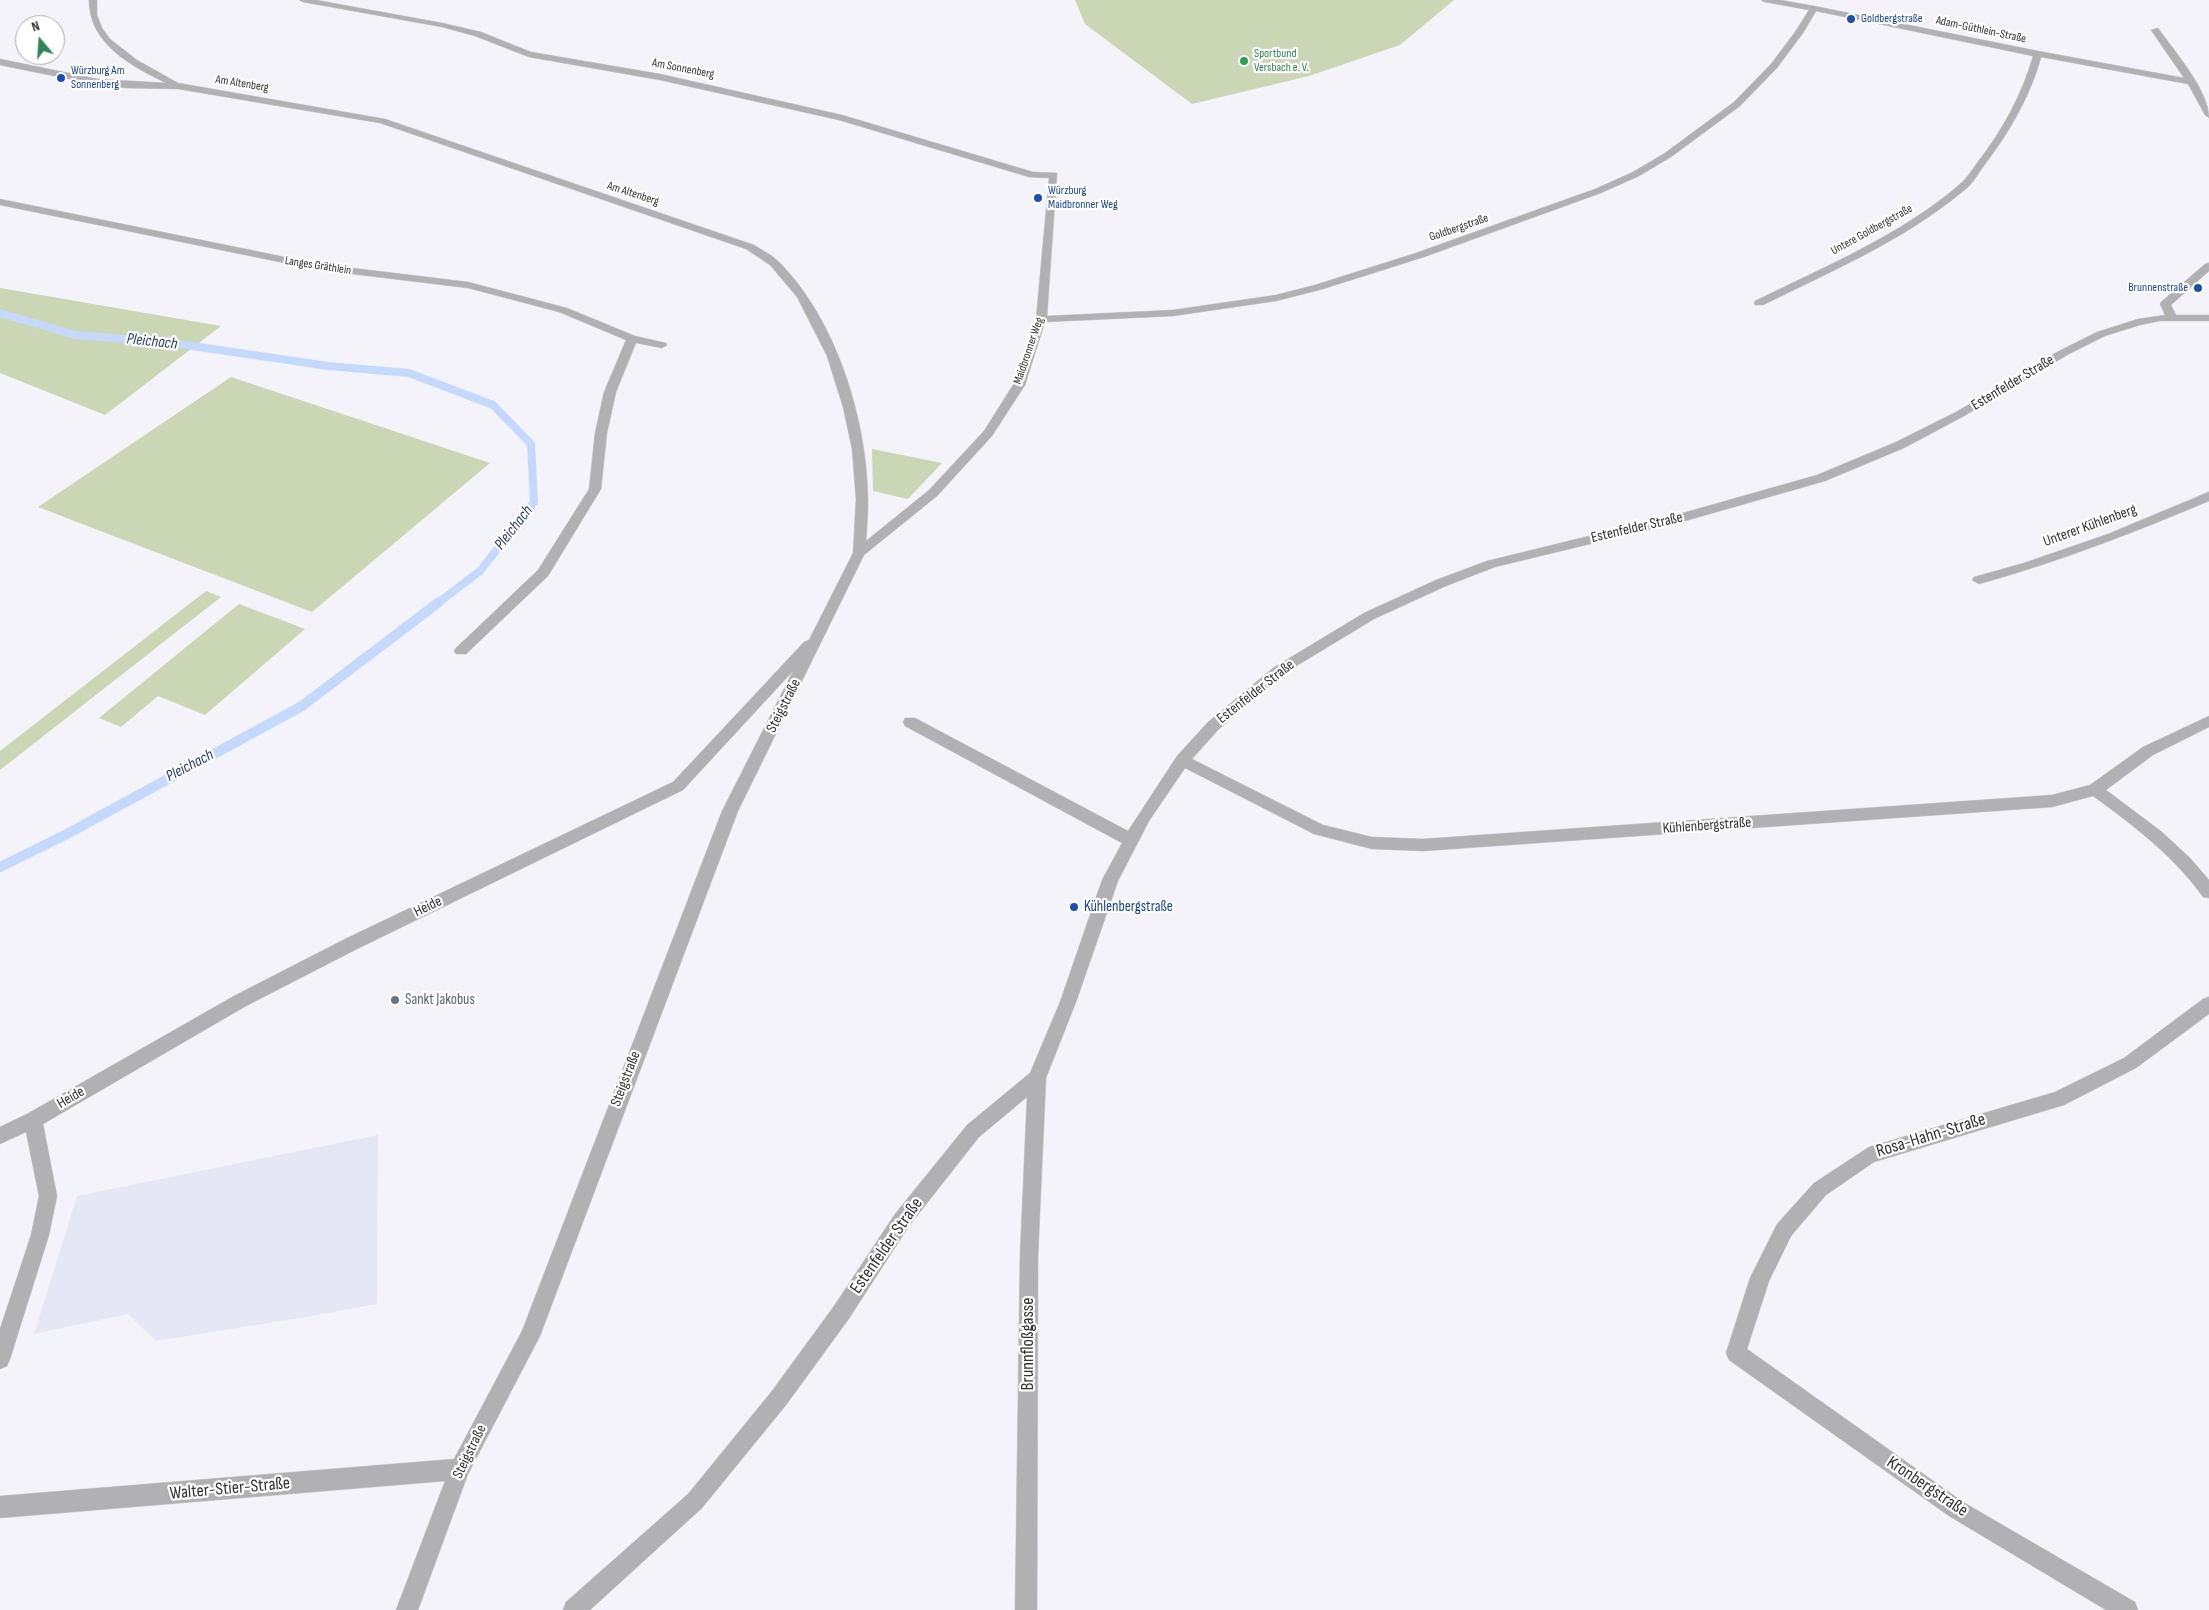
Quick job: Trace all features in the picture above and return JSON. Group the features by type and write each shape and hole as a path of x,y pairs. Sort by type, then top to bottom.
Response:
{"street":[{"name":"Am Altenberg","path":"93,0 92,6 101,34 120,53 151,73 178,86"},
{"name":"Am Sonnenberg","path":"304,0 442,25 478,34 529,54 720,89 842,118 1032,175 1054,175"},
{"name":"Adam-Güthlein-Straße","path":"1765,0 1814,8 2038,54 2192,82"},
{"name":"Goldbergstraße","path":"1041,319 1173,313 1276,298 1319,287 1420,255 1598,191 1636,174 1668,155 1737,104 1774,66 1799,33 1814,8"},
{"path":"2155,30 2192,82 2209,115"},
{"name":"Untere Goldbergstraße","path":"1760,303 1850,258 1913,223 1965,185 2003,135 2032,76 2038,54"},
{"name":"Am Altenberg","path":"0,62 98,82 178,86 382,121 750,247 774,263 802,296 833,356 849,407 858,449 861,484 859,553"},
{"name":"Maidbronner Weg","path":"859,553 933,493 988,433 1019,385 1041,319 1054,175"},
{"name":"Langes Gräthlein","path":"0,202 319,267 468,285 563,310 632,339 662,345"},
{"path":"2172,316 2165,304 2207,271"},
{"name":"Estenfelder Straße","path":"574,1610 695,1501 780,1398 841,1313 902,1220 973,1131 1037,1078 1068,1002 1110,880 1130,840 1161,789 1182,760 1213,726 1278,671 1369,616 1441,583 1514,557 1685,517 1821,478 1900,445 1960,414 2063,353 2101,334 2138,322 2172,316 2209,318"},
{"path":"461,651 543,573 587,503 594,488 601,433 610,392 632,339"},
{"name":"Unterer Kühlenberg","path":"1979,580 2029,566 2112,537 2209,496"},
{"name":"Steigstraße","path":"407,1610 460,1469 530,1336 615,1108 730,811 859,553"},
{"name":"Heide","path":"0,1136 33,1120 240,1001 349,945 678,786 820,634"},
{"path":"2209,721 2148,751 2095,790 2148,828 2197,873 2209,892"},
{"path":"910,722 1130,840"},
{"name":"Kühlenbergstraße","path":"1182,760 1319,830 1372,843 1414,845 1497,841 2052,801 2095,790"},
{"name":"Rosa-Hahn-Straße","path":"1736,1352 1760,1278 1784,1230 1820,1189 1868,1155 2058,1099 2130,1062 2209,1004"},
{"name":"Brunnfloßgasse","path":"1026,1610 1029,1256 1037,1078"},
{"path":"0,1359 40,1235 48,1196 33,1120"},
{"name":"Kronbergstraße","path":"1736,1352 1956,1509 2127,1610"},
{"name":"Walter-Stier-Straße","path":"0,1507 460,1469"}],"shaded area":[{"path":"378,1135 377,1304 156,1341 128,1314 34,1334 77,1196"}],"green space":[{"name":"Sportbund Versbach e. V.","path":"1075,0 1454,0 1400,45 1309,76 1192,104 1085,24"},
{"path":"0,288 221,326 105,415 0,373"},
{"path":"231,377 490,463 312,612 38,507"},
{"path":"872,449 942,463 908,499 873,491"},
{"path":"206,591 221,597 0,770 0,751"},
{"path":"239,604 305,629 205,715 158,696 121,727 99,718"}],"waterway":[{"name":"Pleichach","path":"0,313 75,335 165,342 328,366 409,373 493,405 531,444 534,502 480,571 438,603"},
{"name":"Pleichach","path":"0,867 67,834 302,706 439,602"}],"place":[{"name":"Goldbergstraße","path":"1851,19"},
{"name":"Sportbund Versbach e. V.","path":"1244,61"},
{"name":"Würzburg Am Sonnenberg","path":"61,78"},
{"name":"Würzburg Maidbronner Weg","path":"1038,198"},
{"name":"Brunnenstraße","path":"2198,288"},
{"name":"Kühlenbergstraße","path":"1074,907"},
{"name":"Sankt Jakobus","path":"395,1000"}]}
